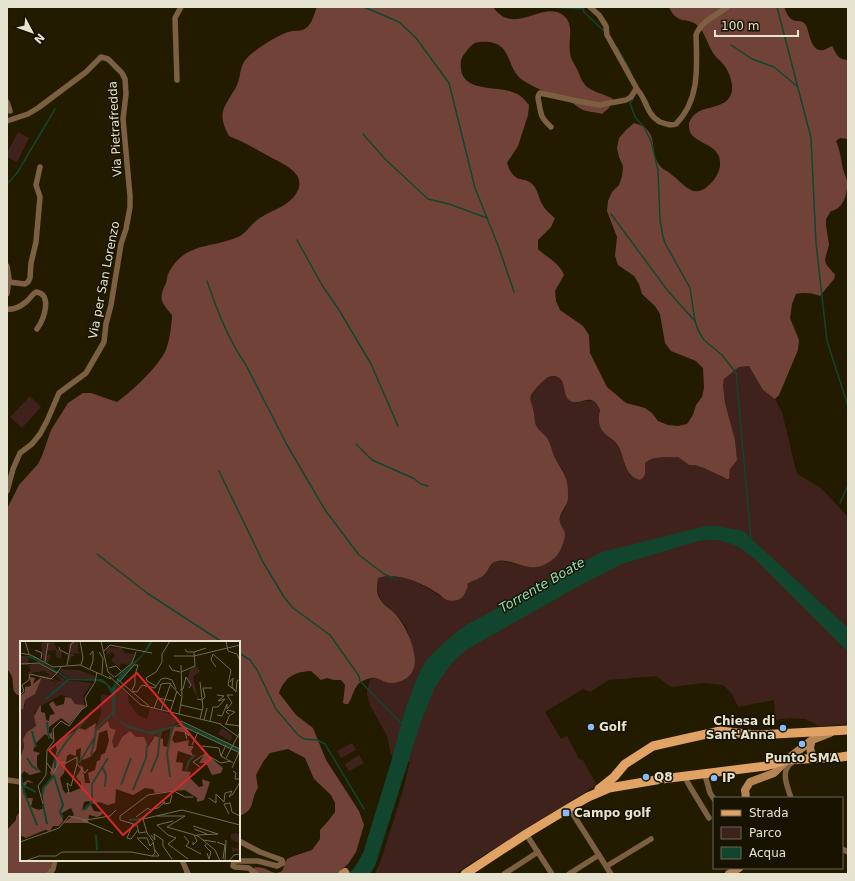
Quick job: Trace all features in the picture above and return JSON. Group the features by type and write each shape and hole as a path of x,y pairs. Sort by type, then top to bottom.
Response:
{"main road":[{"path":"588,797 614,777 625,764 654,746 714,732 756,735 848,730"},
{"path":"468,873 526,834 569,808 588,797 609,788 766,766 786,765 797,759 848,756"}],"street":[{"path":"177,80 175,18 180,7"},
{"path":"590,7 606,26 607,35 637,90 642,95 650,114 657,120 670,125 677,123 688,105 693,93 696,80 697,30 727,7"},
{"name":"Via Pietrafredda","path":"7,121 28,114 38,108 86,72 101,56 108,58 122,73 126,84 123,119 130,207"},
{"path":"551,127 544,121 540,113 538,98 540,93 600,105 626,100 631,96 634,90 637,90"},
{"path":"7,102 10,111"},
{"path":"9,282 25,284 30,278 31,264 36,242 40,197 36,185 40,167"},
{"name":"Via per San Lorenzo","path":"7,491 13,469 20,453 32,444 40,434 59,393 86,373 104,342 106,324 112,306 120,244 126,229 130,207"},
{"path":"7,266 9,282 7,294"},
{"path":"7,309 18,307 27,302 30,295 36,292 41,292 45,296 46,302 42,322 37,329"},
{"path":"746,797 745,790 750,782 774,773 786,765 812,740 836,731"},
{"path":"812,740 810,747 812,758"},
{"path":"786,765 786,781 791,797"},
{"path":"705,775 710,793 713,798"},
{"path":"614,777 614,780 618,786"},
{"path":"685,777 709,818"},
{"path":"7,780 20,782"},
{"path":"569,808 611,874"},
{"path":"526,834 552,874"},
{"path":"606,866 651,839"},
{"path":"240,841 260,852 282,860 282,863 277,866 258,861 240,861"},
{"path":"504,874 538,852"},
{"path":"569,874 599,855"},
{"path":"49,874 53,869 55,861"},
{"path":"182,861 188,874"},
{"path":"235,861 233,866 249,868 256,874"}],"green space":[{"path":"18,132 29,138 17,162 7,157 7,153"},
{"path":"749,366 763,390 775,399 782,412 797,474 821,488 848,517 848,635 838,642 848,652 848,724 820,726 805,719 790,718 775,720 774,700 738,707 732,694 723,685 703,683 671,687 656,676 609,680 590,692 583,689 545,712 561,739 567,736 579,759 583,760 596,784 595,786 455,874 375,874 381,860 402,794 410,762 391,755 387,736 370,705 367,691 370,680 375,677 385,681 414,653 407,629 402,621 387,607 380,597 378,578 395,576 404,578 422,585 445,600 471,581 485,575 493,562 498,560 522,566 565,534 560,523 560,517 568,500 565,476 563,470 554,457 548,440 536,426 534,411 530,401 533,392 543,380 551,377 559,378 563,383 568,399 577,403 588,400 595,402 598,405 600,414 599,420 618,444 627,470 634,478 640,480 645,473 645,463 648,460 660,457 678,457 689,465 704,468 729,479 730,469 737,459 735,440 725,403 723,384 724,379 739,367"},
{"path":"30,396 41,407 22,428 10,417"},
{"path":"352,743 356,750 341,758 337,751"},
{"path":"359,755 364,763 349,771 345,764"}],"shaded area":[{"path":"317,7 493,7 501,15 510,19 519,19 546,12 555,12 563,15 567,19 570,28 570,55 583,82 592,90 613,99 609,108 602,114 583,110 568,100 539,89 524,81 518,76 504,50 499,45 491,42 478,42 470,47 462,58 461,69 463,76 474,85 506,90 515,93 522,97 529,105 528,115 518,146 507,163 516,178 527,181 534,186 543,206 555,218 551,227 538,240 538,249 559,267 564,275 555,291 556,301 560,310 583,326 589,335 590,353 607,387 626,403 645,408 652,413 658,421 668,425 678,426 687,424 693,415 696,405 702,397 704,388 703,368 696,361 671,351 665,343 660,314 655,306 642,294 639,284 634,276 618,265 615,256 617,237 607,211 608,201 612,192 619,185 622,176 623,166 617,148 619,138 634,123 643,126 651,135 654,154 658,164 688,189 693,191 703,190 717,175 720,166 720,159 714,150 691,134 689,130 689,123 698,112 726,102 732,90 728,71 713,53 705,36 698,26 690,21 679,19 672,13 669,7 784,7 791,19 805,24 815,48 824,50 832,46 839,58 848,60 848,139 840,138 836,141 847,186 846,195 842,204 835,210 831,211 826,219 829,245 825,259 826,264 835,275 834,279 820,296 808,293 796,294 792,304 790,318 799,340 798,350 779,395 775,399 763,390 749,366 739,367 724,379 723,384 725,403 735,440 737,460 730,469 729,479 704,468 689,465 678,457 660,457 648,460 645,463 644,477 640,480 635,478 628,471 619,447 615,441 606,435 599,424 600,410 596,404 589,400 572,402 566,396 564,385 560,379 553,376 545,380 534,390 530,399 536,425 548,440 567,482 568,501 561,513 560,519 565,536 559,552 549,562 542,566 528,567 509,561 497,561 491,564 483,576 467,584 468,586 463,597 450,601 431,589 409,579 392,576 378,578 377,589 379,597 383,603 398,617 410,639 415,656 415,664 412,673 404,680 394,683 375,678 365,680 358,684 348,704 343,703 345,685 341,680 327,678 321,680 311,671 291,676 284,683 279,693 296,715 313,728 326,760 359,811 364,825 356,852 348,864 336,874 250,874 249,872 255,867 264,868 274,873 280,872 282,871 287,859 312,850 320,839 320,830 335,812 335,803 331,795 314,779 305,758 288,749 270,753 263,762 256,775 258,788 250,808 240,816 240,641 20,641 20,696 18,695 14,691 12,677 7,669 7,509 19,485 38,464 51,430 68,403 83,393 91,393 117,402 130,392 161,359 168,344 172,315 165,307 161,297 168,273 176,262 183,255 192,250 240,236 257,220 286,204 295,195 298,190 299,181 290,168 246,143 229,136 222,116 227,102 235,89 242,67 247,58 259,48 279,36 288,32 306,28"},
{"path":"20,811 20,861 52,861 50,869 46,874 7,874 7,830 16,820 16,817"}],"water":[{"name":"Torrente Boate","path":"706,526 717,526 743,531 848,628 848,652 756,560 742,549 729,543 718,540 705,540 622,564 579,586 466,650 451,664 434,689 420,725 375,866 370,874 348,874 355,867 363,853 391,762 404,713 417,678 427,659 448,639 466,625 602,552"}],"waterway":[{"path":"364,7 399,22 416,38 449,83 475,188 499,248 514,292"},
{"path":"549,7 583,9"},
{"path":"583,7 584,12 605,32"},
{"path":"777,7 811,138 816,243 827,341 848,406"},
{"path":"731,45 752,59 774,67 798,87"},
{"path":"617,47 631,72"},
{"path":"633,99 630,103 635,117 644,127 651,141 658,170 660,220 665,243 690,288 695,321 698,330 704,340 722,355 736,373 751,539"},
{"path":"7,184 17,173 55,109"},
{"path":"363,134 385,159 428,199 449,204 487,218"},
{"path":"611,214 668,291 695,321"},
{"path":"297,240 322,285 339,310 371,364 398,426"},
{"path":"207,281 228,335 246,365 287,445 325,510 359,555 384,574 397,580"},
{"path":"356,444 372,460 428,486"},
{"path":"219,471 263,562 284,597 293,608 330,635 359,676 360,681 402,724"},
{"path":"840,503 848,485"},
{"path":"97,554 147,593 220,641"},
{"path":"240,654 250,660 257,670 276,709 298,735 304,739 317,740 325,744 364,809"}],"place":[{"name":"Golf","path":"591,727"},
{"name":"Chiesa di Sant'Anna","path":"783,728"},
{"name":"Punto SMA","path":"802,744"},
{"name":"Q8","path":"646,777"},
{"name":"IP","path":"714,778"},
{"name":"Campo golf","path":"566,813"}]}
